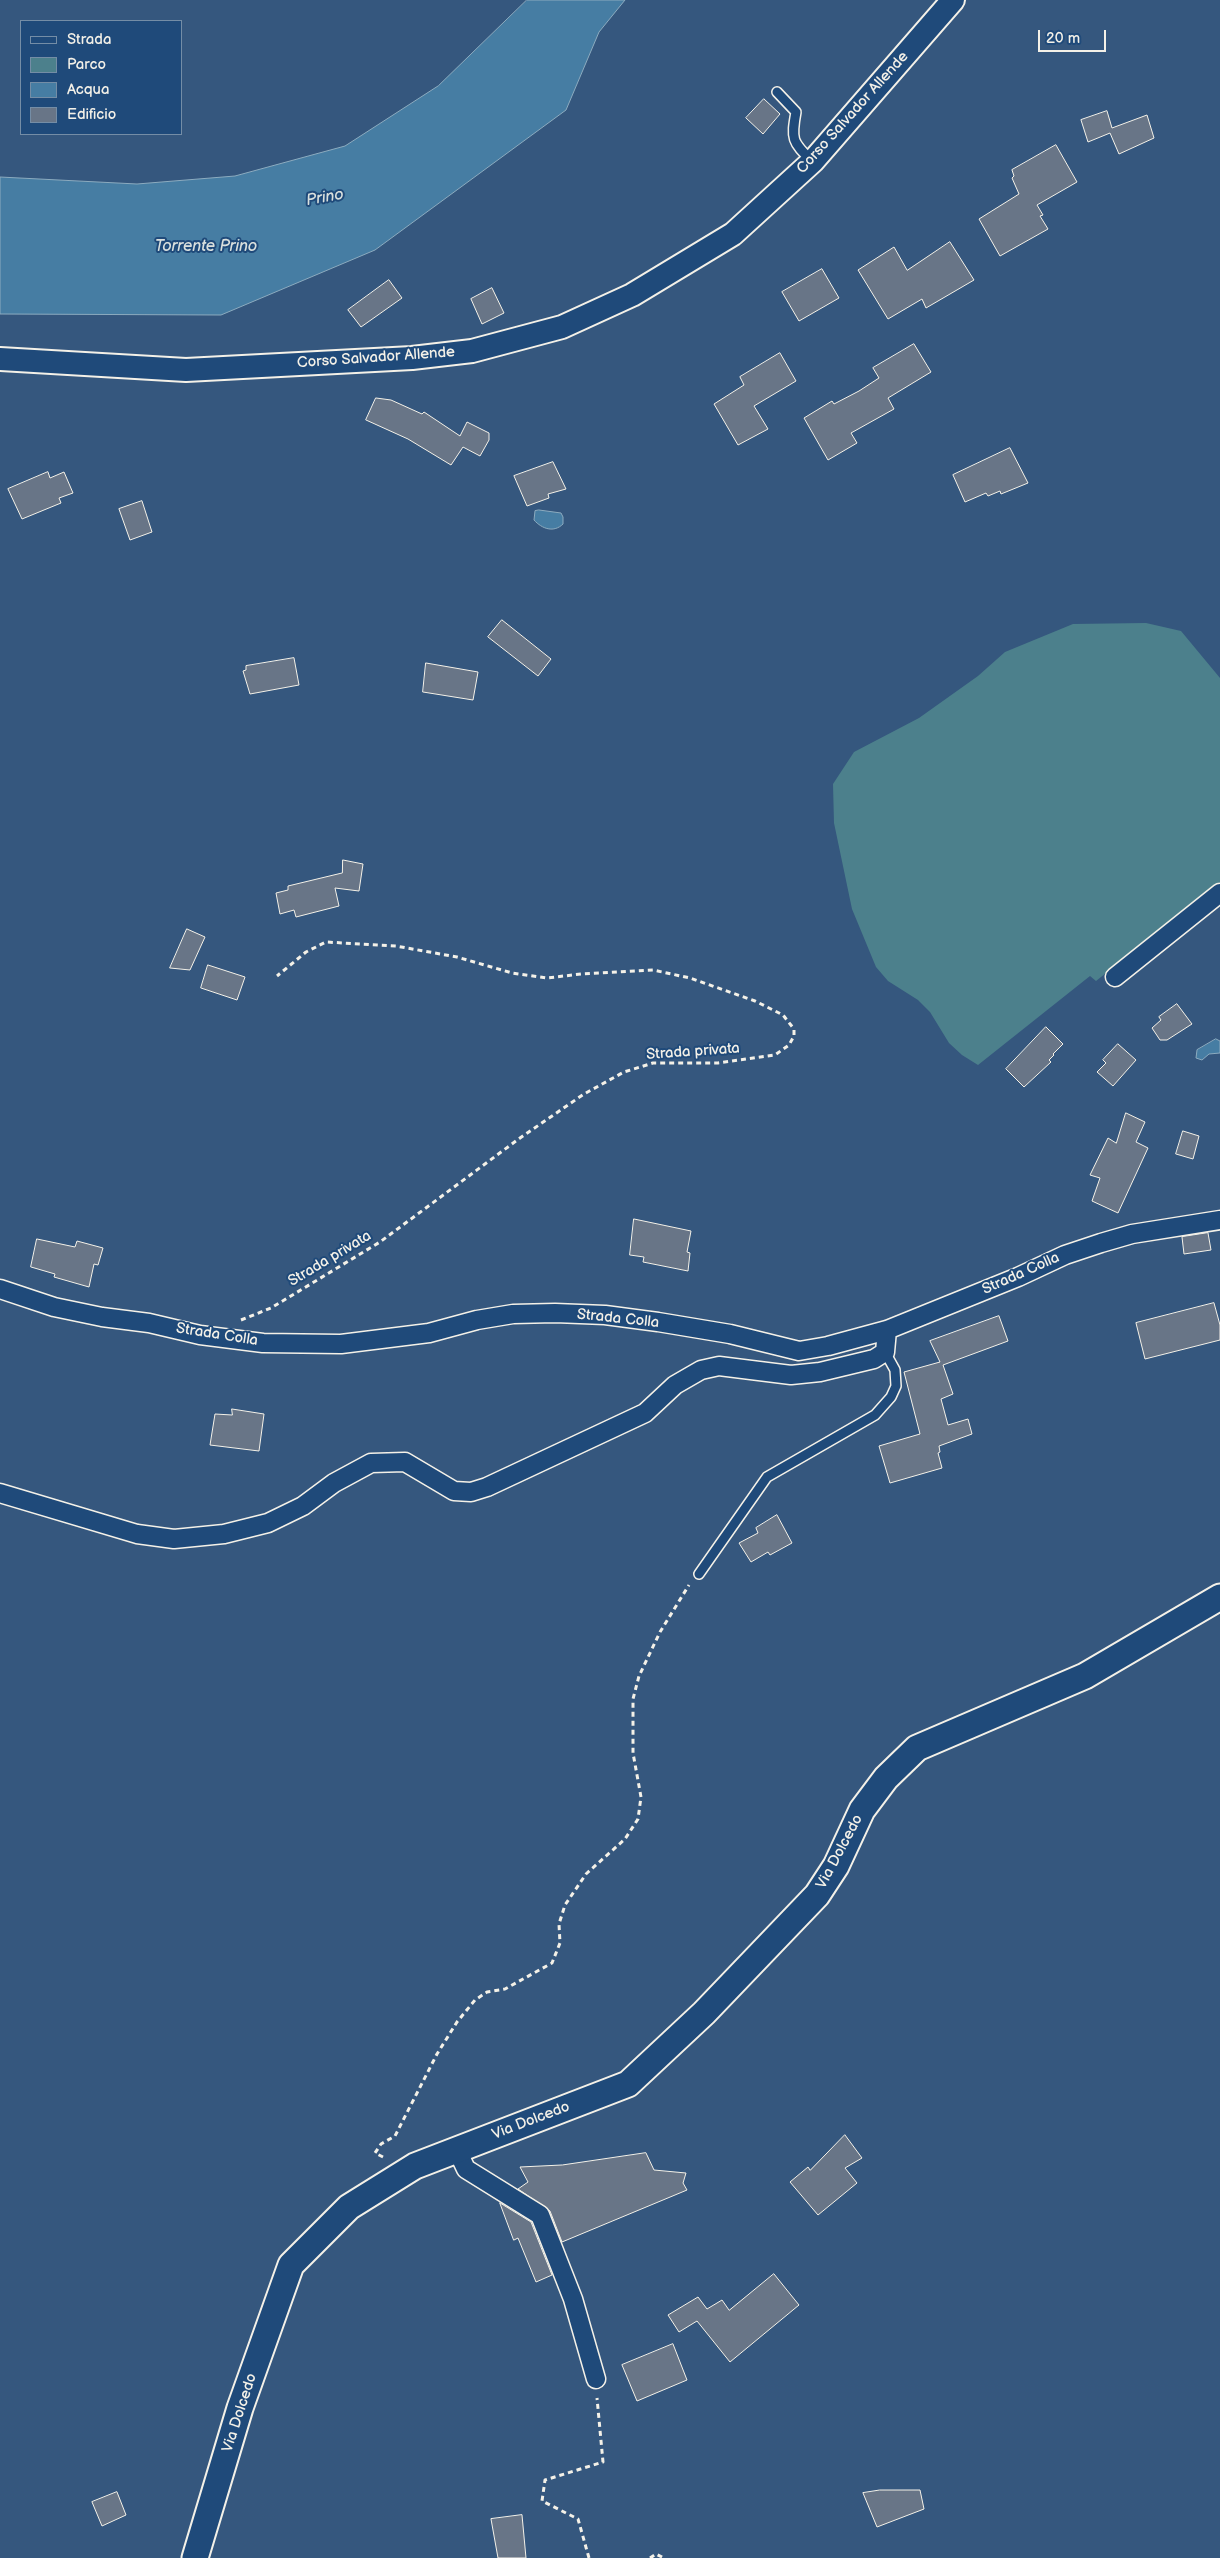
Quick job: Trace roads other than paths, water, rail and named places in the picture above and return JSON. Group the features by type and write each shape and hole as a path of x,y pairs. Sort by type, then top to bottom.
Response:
{"main road":[{"name":"Via Dolcedo","path":"195,2558 240,2408 291,2265 349,2207 415,2166 628,2084 704,2013 817,1895 836,1866 862,1810 886,1778 917,1748 1086,1676 1220,1596"}],"street":[{"name":"Corso Salvador Allende","path":"0,359 186,370 412,358 472,351 562,327 632,295 733,234 813,161 953,0"},
{"path":"1115,977 1220,893"},
{"name":"Strada Colla","path":"0,1289 54,1307 102,1317 149,1323 200,1335 264,1343 341,1344 429,1333 477,1320 513,1314 547,1313 605,1315 658,1322 799,1350 828,1346 887,1330 1083,1249 1132,1234 1220,1220"},
{"path":"0,1493 137,1534 174,1539 224,1534 268,1524 303,1506 334,1483 371,1463 405,1462 454,1491 471,1492 488,1487 645,1413 675,1385 701,1370 719,1366 791,1375 820,1372 874,1359 885,1352 887,1330"},
{"path":"457,2150 466,2168 540,2215 572,2299 596,2380"}],"lane":[{"path":"777,92 796,112 792,135 797,147 813,161"},
{"path":"699,1574 767,1477 875,1415 891,1398 896,1386 894,1370 885,1352"}],"water":[{"name":"Torrente Prino","path":"527,0 625,0 599,32 566,110 375,250 221,315 0,314 0,177 137,184 235,176 345,146 438,86"},
{"path":"535,511 561,513 563,524 552,529 541,526 534,520"},
{"path":"1216,1039 1220,1041 1220,1053 1209,1054 1202,1060 1196,1058 1197,1050"}],"water label":[{"name":"Prino","path":"325,198"}]}
